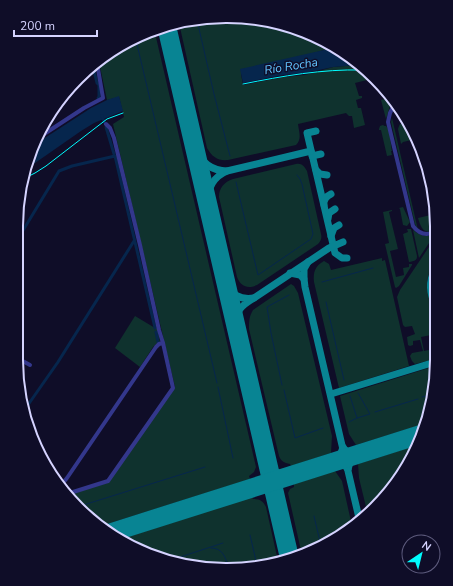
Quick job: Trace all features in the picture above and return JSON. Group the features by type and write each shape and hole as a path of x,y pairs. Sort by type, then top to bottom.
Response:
{"street":[{"path":"46,133 84,108 103,98 98,69"},
{"path":"392,108 388,122 413,226 418,232 430,233"},
{"path":"72,492 108,481 172,390 163,343 114,138 110,128 106,124"},
{"path":"64,482 156,347 163,343"},
{"path":"23,360 30,366"}],"green space":[{"path":"213,23 240,23 279,30 304,38 328,50 241,74 243,85 284,77 305,75 333,67 351,66 367,80 355,83 359,96 362,96 362,98 356,100 358,108 361,108 365,125 354,128 352,116 349,116 346,113 298,124 300,138 296,145 228,160 216,158 207,148 180,29"},
{"path":"156,36 256,467 254,472 249,476 250,479 107,524 73,493 107,483 175,387 113,124 124,117 119,97 107,100 100,67 125,50"},
{"path":"385,99 390,106 386,119 381,100"},
{"path":"392,118 418,230 415,224 391,122"},
{"path":"400,124 402,124 411,140 401,144 398,129"},
{"path":"380,126 386,126 388,130 392,155 387,156 381,130 379,130"},
{"path":"296,164 303,165 307,171 321,234 321,241 257,285 251,287 245,286 237,277 219,197 221,188 233,179"},
{"path":"403,207 410,222 407,226 403,225 399,208"},
{"path":"392,210 389,212 398,249 390,251 396,277 404,275 403,268 409,267 409,264 412,264 399,286 396,288 385,244 389,243 383,212"},
{"path":"430,215 430,231 428,232 422,228 418,218"},
{"path":"407,229 411,229 417,256 416,260 409,262 403,234 408,232"},
{"path":"413,230 424,236 430,236 430,242 419,258"},
{"path":"430,245 430,271 427,284 430,299 430,335 421,337 424,351 430,350 430,360 415,364 412,361 410,356 412,353 423,351 420,340 413,341 413,345 408,345 407,337 415,334 412,326 405,327 403,325 397,297 400,290"},
{"path":"382,258 382,261 385,260 409,366 339,388 314,282 314,272 318,265 324,261 329,264 331,270"},
{"path":"291,284 298,293 332,436 331,453 291,466 290,464 283,462 279,456 249,329 253,310"},
{"path":"135,316 157,328 160,342 153,347 140,367 115,348"},
{"path":"430,368 426,399 419,426 356,445 349,434 340,396"},
{"path":"410,447 396,473 366,507 359,478 358,464"},
{"path":"335,471 342,481 351,520 328,536 301,549 288,493 290,489 294,487 294,484"},
{"path":"252,497 253,499 258,499 264,503 266,507 277,556 240,563 213,563 174,556 149,548 127,537"}],"water":[{"name":"Río Rocha","path":"328,50 351,66 283,75 243,83 240,69"},
{"path":"119,96 123,111 94,123 33,164 42,140 91,108"}],"waterway":[{"name":"Río Rocha","path":"198,25 230,156"},
{"path":"137,44 217,383"},
{"path":"94,72 99,85 98,98"},
{"path":"102,116 104,122"},
{"path":"106,127 114,154"},
{"path":"23,230 59,171 72,166 115,156 155,328"},
{"path":"236,182 258,275 311,239 313,234 302,184 297,175"},
{"path":"28,404 58,362 134,241"},
{"path":"322,282 373,268"},
{"path":"282,385 267,307 289,295"},
{"path":"326,302 344,380"},
{"path":"156,332 158,342"},
{"path":"218,387 233,458"},
{"path":"284,390 295,438 323,428"},
{"path":"349,422 370,414 358,393"},
{"path":"350,396 357,418"},
{"path":"422,397 426,396"},
{"path":"375,412 418,399"},
{"path":"85,505 205,467"},
{"path":"314,516 320,541"},
{"path":"250,535 256,561"},
{"path":"179,557 223,543"},
{"path":"211,548 215,548 222,552 227,563"}],"taxiway":[{"path":"316,131 307,133 335,253 342,258 347,258"},
{"path":"195,148 200,158 207,165 221,171 227,171 218,176 212,183 207,201"},
{"path":"227,171 311,151"},
{"path":"312,156 321,154"},
{"path":"316,170 320,174 327,175"},
{"path":"324,205 325,199 331,194"},
{"path":"328,219 329,213 335,209"},
{"path":"331,236 334,228 339,225"},
{"path":"254,298 329,248 343,242"},
{"path":"290,273 300,275 304,279 304,269 308,262"},
{"path":"304,279 358,514"},
{"path":"226,282 237,296 254,298 245,304 238,313 236,327"},
{"path":"331,394 430,364"},
{"path":"343,447 340,456 331,463 341,463 348,469"},
{"path":"343,448 349,453 357,455 351,460 348,469"},
{"path":"267,462 270,467 281,474 289,475 299,473"},
{"path":"276,498 279,486 287,477"}],"runway":[{"path":"168,32 288,553"},
{"path":"116,531 415,436"}],"tram line":[{"path":"243,84 317,72 356,70"},
{"path":"30,176 46,166 107,119 123,113"}]}
